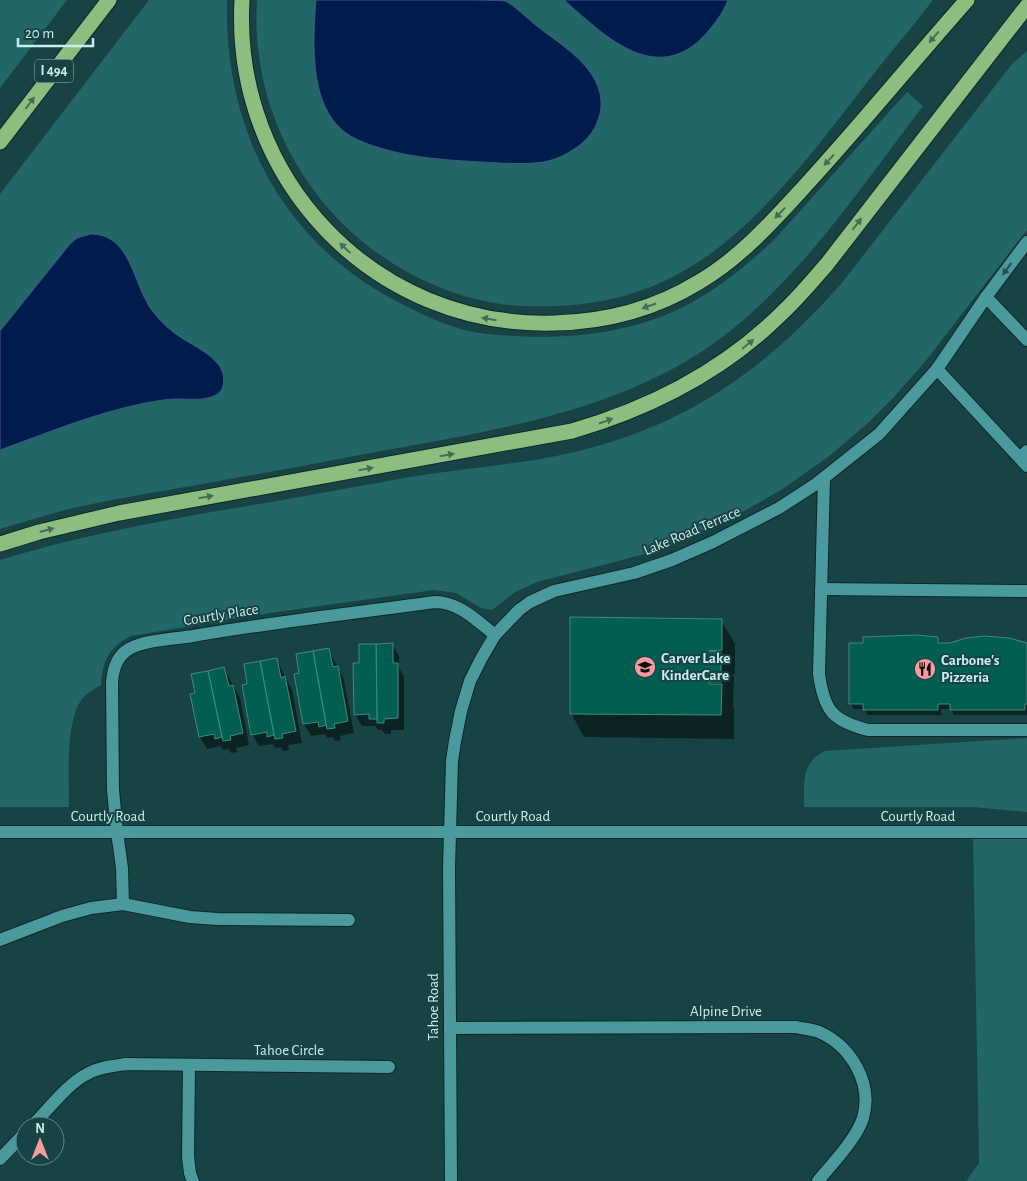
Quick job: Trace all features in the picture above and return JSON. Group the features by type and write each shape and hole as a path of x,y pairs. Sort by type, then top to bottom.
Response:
{"highway":[{"name":"I 494","path":"0,142 109,0"},
{"path":"242,0 243,58 248,87 259,124 281,172 317,220 351,254 371,269 415,295 455,311 479,317 542,324 592,320 638,309 681,292 718,269 748,246 787,206 967,0"},
{"path":"0,544 39,532 119,513 572,431 632,411 694,381 742,348 800,295 827,264 1027,6"}],"street":[{"name":"Lake Road Terrace","path":"450,832 452,761 458,726 474,673 495,635 518,610 554,591 634,573 686,554 767,515 824,478 879,434 937,370 986,297 1027,242"},
{"path":"986,297 1027,340"},
{"path":"937,370 1024,458"},
{"path":"824,478 818,674 821,692 833,715 849,725 868,730 1027,730"},
{"path":"822,589 1027,591"},
{"name":"Courtly Place","path":"123,904 122,868 113,790 112,682 117,662 128,650 139,645 209,633 435,602 449,603 458,607 495,635"},
{"name":"Courtly Road","path":"0,832 1027,832"},
{"name":"Tahoe Road","path":"450,832 451,1181"},
{"path":"0,940 62,916 91,908 123,904 217,919 349,920"},
{"name":"Alpine Drive","path":"450,1028 796,1027 818,1032 838,1043 854,1060 863,1081 865,1102 862,1118 849,1143 818,1181"},
{"name":"Tahoe Circle","path":"42,1116 71,1086 87,1074 105,1067 126,1064 390,1067"},
{"path":"189,1066 188,1157 193,1181"},
{"path":"0,1159 15,1143"}],"shaded area":[{"path":"0,0 67,0 0,88"},
{"path":"149,0 227,0 229,49 237,95 250,139 269,180 294,217 325,251 362,280 404,305 436,320 461,329 486,334 557,337 594,333 649,321 683,307 731,277 774,240 907,92 923,106 828,231 775,290 747,317 717,341 680,365 641,384 599,401 512,426 95,503 0,529 0,194"},
{"path":"257,0 933,0 803,164 780,190 732,237 678,274 649,288 618,298 586,304 536,306 489,302 431,284 387,259 347,228 314,190 288,148 269,101 258,52"},
{"path":"316,0 505,1 570,51 589,71 596,82 600,94 601,108 597,124 581,144 563,156 535,163 496,163 421,157 377,147 359,140 346,133 336,124 320,94 314,46"},
{"path":"564,0 728,0 717,20 702,38 684,52 665,57 647,56 611,39"},
{"path":"1027,51 1027,230 924,363 868,423 828,457 781,490 737,515 645,554 537,582 515,592 492,610 481,608 456,593 434,590 270,613 131,636 118,644 108,655 103,669 101,685 82,699 77,709 70,736 69,807 0,807 0,560 33,550 169,520 410,477 571,453 631,435 666,421 730,385 759,363 815,313 841,284 1012,64"},
{"path":"91,234 104,236 115,242 123,251 151,309 169,329 214,359 224,377 223,387 219,393 207,398 162,400 108,412 0,450 0,331 70,244 77,238"},
{"path":"1027,738 1027,812 973,807 804,807 804,782 808,767 817,756 825,751"},
{"path":"973,832 1027,832 1027,1181 966,1181 979,1163"}],"building":[{"name":"Carver Lake KinderCare","path":"570,617 722,619 722,650 709,651 721,652 721,682 709,682 709,684 722,684 721,715 570,714"},
{"path":"916,635 938,637 938,643 950,643 966,638 984,636 1009,638 1027,643 1027,704 1025,704 1025,710 950,710 950,704 938,704 938,710 863,710 863,704 849,704 849,643 863,643 863,637"},
{"path":"393,643 393,663 398,663 398,718 384,719 384,723 377,723 376,644"},
{"path":"359,644 376,644 377,719 369,719 369,714 354,715 353,663 359,663"},
{"path":"329,648 333,667 338,666 348,721 334,724 335,728 327,729 313,651"},
{"path":"313,651 326,725 319,727 318,722 303,724 294,674 299,673 296,654"},
{"path":"277,658 281,678 285,676 296,731 282,734 283,738 275,739 260,661"},
{"path":"260,661 274,735 267,737 267,732 251,735 242,685 247,684 244,664"},
{"path":"224,667 229,686 233,685 243,733 230,736 231,740 223,741 208,671"},
{"path":"208,671 222,737 215,739 214,734 199,737 190,694 195,693 191,674"}],"place":[{"name":"Carver Lake KinderCare","path":"645,667"},
{"name":"Carbone's Pizzeria","path":"925,669"}]}
